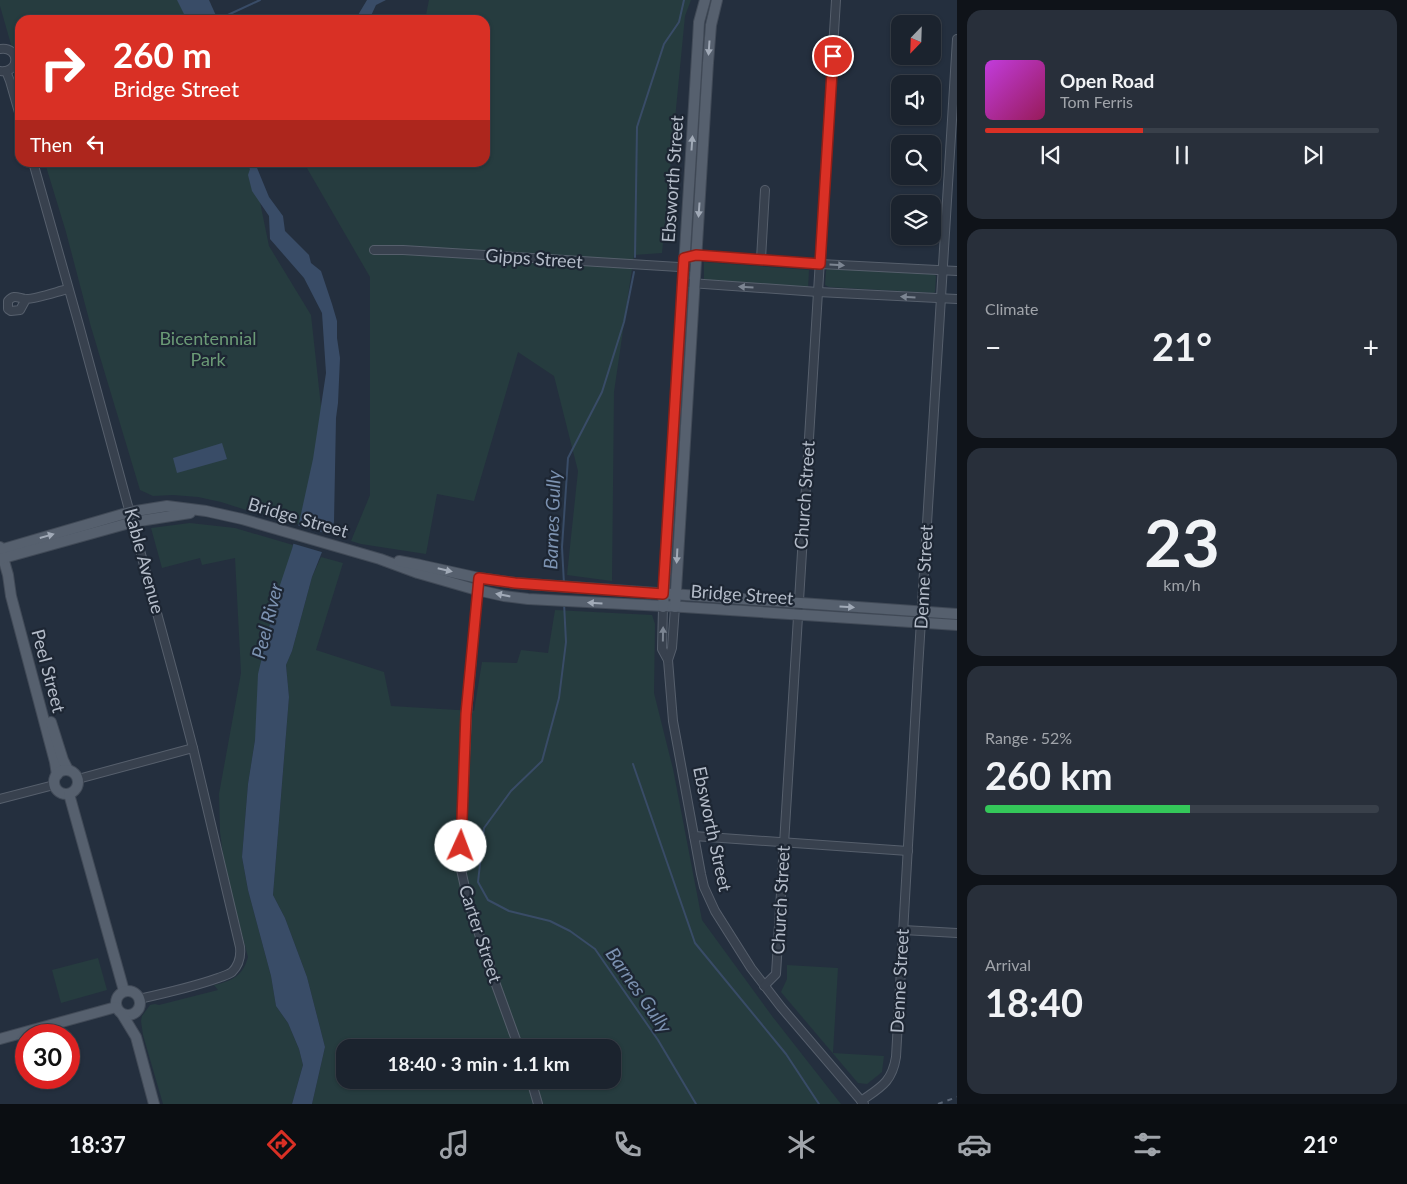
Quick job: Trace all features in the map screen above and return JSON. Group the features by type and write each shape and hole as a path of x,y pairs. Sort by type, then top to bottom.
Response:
{"main road":[{"name":"Ebsworth Street","path":"663,607 699,22 705,0"},
{"name":"Ebsworth Street","path":"675,607 709,39 717,0"},
{"name":"Bridge Street","path":"1,553 167,506 206,511 242,519 380,559 418,573 504,596 957,625"},
{"name":"Peel Street","path":"1,553 16,594 54,732 68,770"},
{"name":"Bridge Street","path":"380,559 420,564 479,578 550,586 957,614"},
{"name":"Peel Street","path":"8,575 11,596 53,753 55,780"},
{"path":"63,770 68,770 74,773 78,779 77,787 69,794 61,793 56,788 55,780 63,770"},
{"path":"69,794 124,991"},
{"path":"0,1038 119,1010 129,1016 137,1011 140,1005 140,999 132,991 124,991 117,997 119,1010 136,1037 154,1104"},
{"path":"136,1037 137,1011"}],"street":[{"name":"Church Street","path":"764,986 776,974 836,0"},
{"name":"Denne Street","path":"862,1102 887,1081 893,1071 896,1050 957,39"},
{"path":"0,48 8,48 15,57 15,65 9,70 3,71 10,81 15,98"},
{"name":"Kable Avenue","path":"34,167 132,517 193,748 241,954 238,963 228,974 140,999"},
{"path":"761,259 765,190"},
{"name":"Gipps Street","path":"374,250 684,263 695,268"},
{"name":"Gipps Street","path":"684,263 696,255 957,271"},
{"path":"683,283 957,299"},
{"path":"26,299 68,288"},
{"name":"Carter Street","path":"479,578 466,714 460,865 468,901 516,1039"},
{"name":"Ebsworth Street","path":"663,607 662,649 668,660"},
{"name":"Ebsworth Street","path":"675,607 672,648 668,660 673,721 701,874 709,898 726,930 764,986 862,1102"},
{"path":"78,779 193,748"},
{"path":"0,799 55,780"},
{"path":"694,836 908,851"},
{"path":"903,930 957,933"},
{"path":"533,1089 538,1104"}],"green space":[{"path":"0,0 186,0 194,15 15,15 15,58"},
{"path":"429,0 691,0 685,16 662,253 634,255 614,392 612,581 567,575 578,471 554,376 518,352 474,501 437,494 426,554 351,541 370,495 370,277 306,167 490,167 490,15 426,15"},
{"name":"Bicentennial Park","path":"46,167 253,167 269,246 311,315 324,434 306,526 198,497 153,496 140,490 91,327 66,232"},
{"path":"704,262 809,270 808,289 704,281"},
{"path":"828,267 933,274 936,276 935,292 829,287 825,285"},
{"path":"190,523 235,528 293,545 255,740 248,784 242,857 248,890 271,976 276,1006 288,1023 299,1049 303,1065 292,1104 163,1104 143,1035 142,1016 150,1005 159,1005 218,990 214,985 236,977 243,969 248,957 225,870 220,832 219,794 241,673 235,558 202,565 200,558 162,568 151,528"},
{"path":"321,557 343,563 316,650 384,672 391,706 474,711 482,662 517,663 521,650 548,653 555,610 652,615 655,624 654,693 673,769 702,920 772,1016 841,1104 312,1104 325,1047 307,977 285,918 273,895 289,697 286,665 292,651 312,577"},
{"path":"98,958 107,990 61,1003 52,970"},
{"path":"787,965 838,968 833,1053 884,1056 882,1072 867,1084 858,1083 781,992 787,979"}],"water":[{"path":"177,0 209,0 216,15 184,15"},
{"path":"367,0 386,0 376,5 371,15 358,15"},
{"path":"249,167 257,167 269,197 283,216 285,231 309,255 311,263 321,271 337,321 340,358 336,418 334,522 312,577 292,651 286,665 289,697 273,895 285,918 307,977 325,1047 312,1104 292,1104 303,1065 299,1049 288,1023 276,1006 271,976 248,890 242,857 248,784 255,740 258,674 278,591 299,523 313,459 326,373 322,313 304,278 270,239 269,216 252,191 248,175"},
{"path":"222,443 227,459 177,473 173,458"}],"pier":[{"path":"296,525 332,535 325,553 291,543"}],"waterway":[{"path":"228,15 260,0"},
{"name":"Barnes Gully","path":"635,257 637,127 664,44 679,22 684,0"},
{"name":"Barnes Gully","path":"564,584 562,547 568,458 602,392 624,322 634,272"},
{"name":"Barnes Gully","path":"564,603 566,642 559,698 542,761 511,791 484,828 478,882 488,900 509,911 550,921 570,931 595,949 658,1040 696,1104"},
{"path":"633,764 695,943 786,1054 819,1104"}],"railway":[{"path":"938,1104 957,1097"}],"route":[{"path":"461,846 466,714 479,578 515,583 663,594 684,258 696,255 820,264 833,56"}],"water label":[{"name":"Peel River","path":"267,621"}]}
